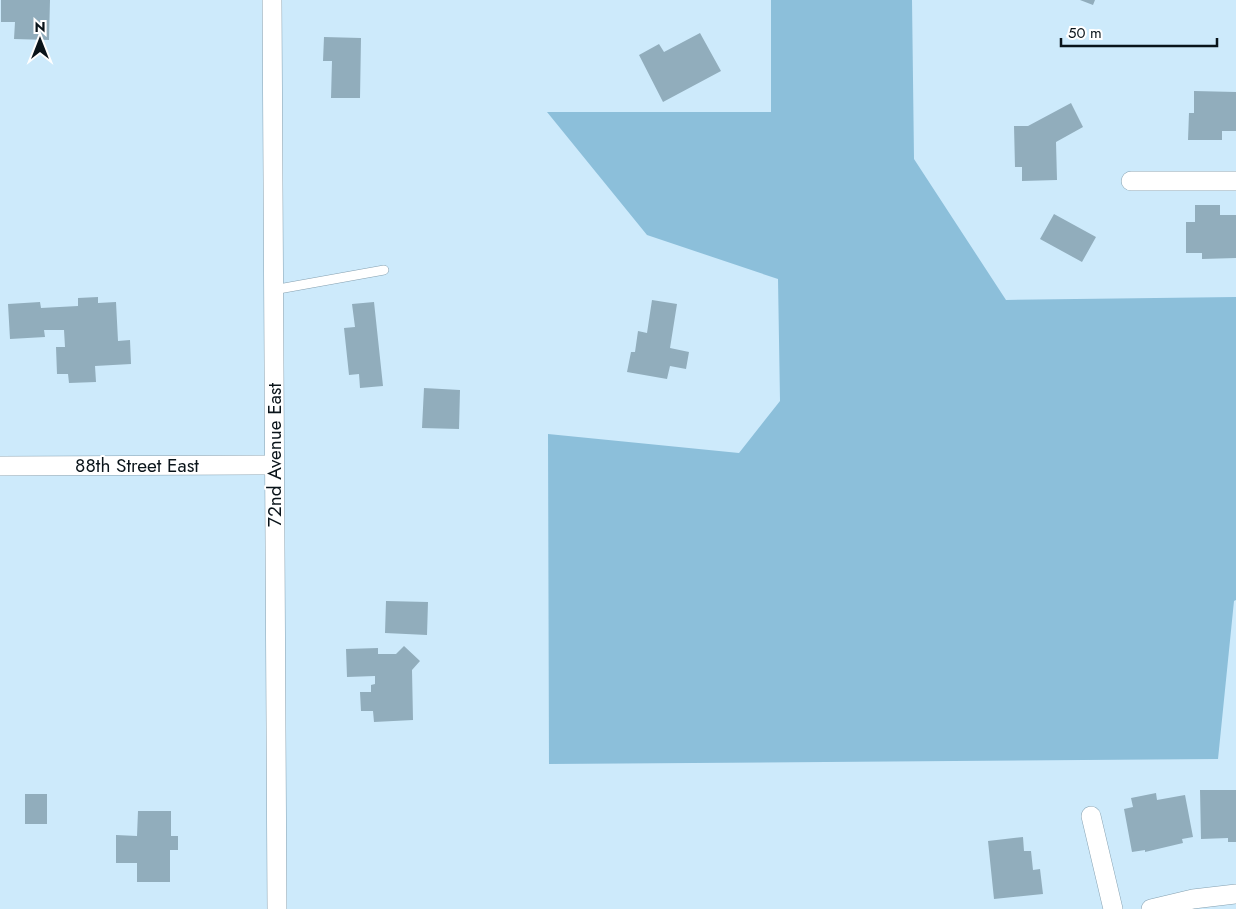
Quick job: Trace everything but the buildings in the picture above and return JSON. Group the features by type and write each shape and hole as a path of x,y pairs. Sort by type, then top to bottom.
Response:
{"street":[{"name":"72nd Avenue East","path":"272,0 277,909"},
{"path":"1131,181 1236,181"},
{"name":"88th Street East","path":"0,466 274,465"},
{"path":"1091,816 1113,909"},
{"path":"1151,909 1194,899 1236,894"}],"lane":[{"path":"274,290 384,270"}],"shaded area":[{"path":"771,0 912,0 914,159 1006,300 1236,297 1236,600 1234,601 1218,759 549,764 548,434 739,453 780,401 778,279 647,235 547,112 771,112"}]}
